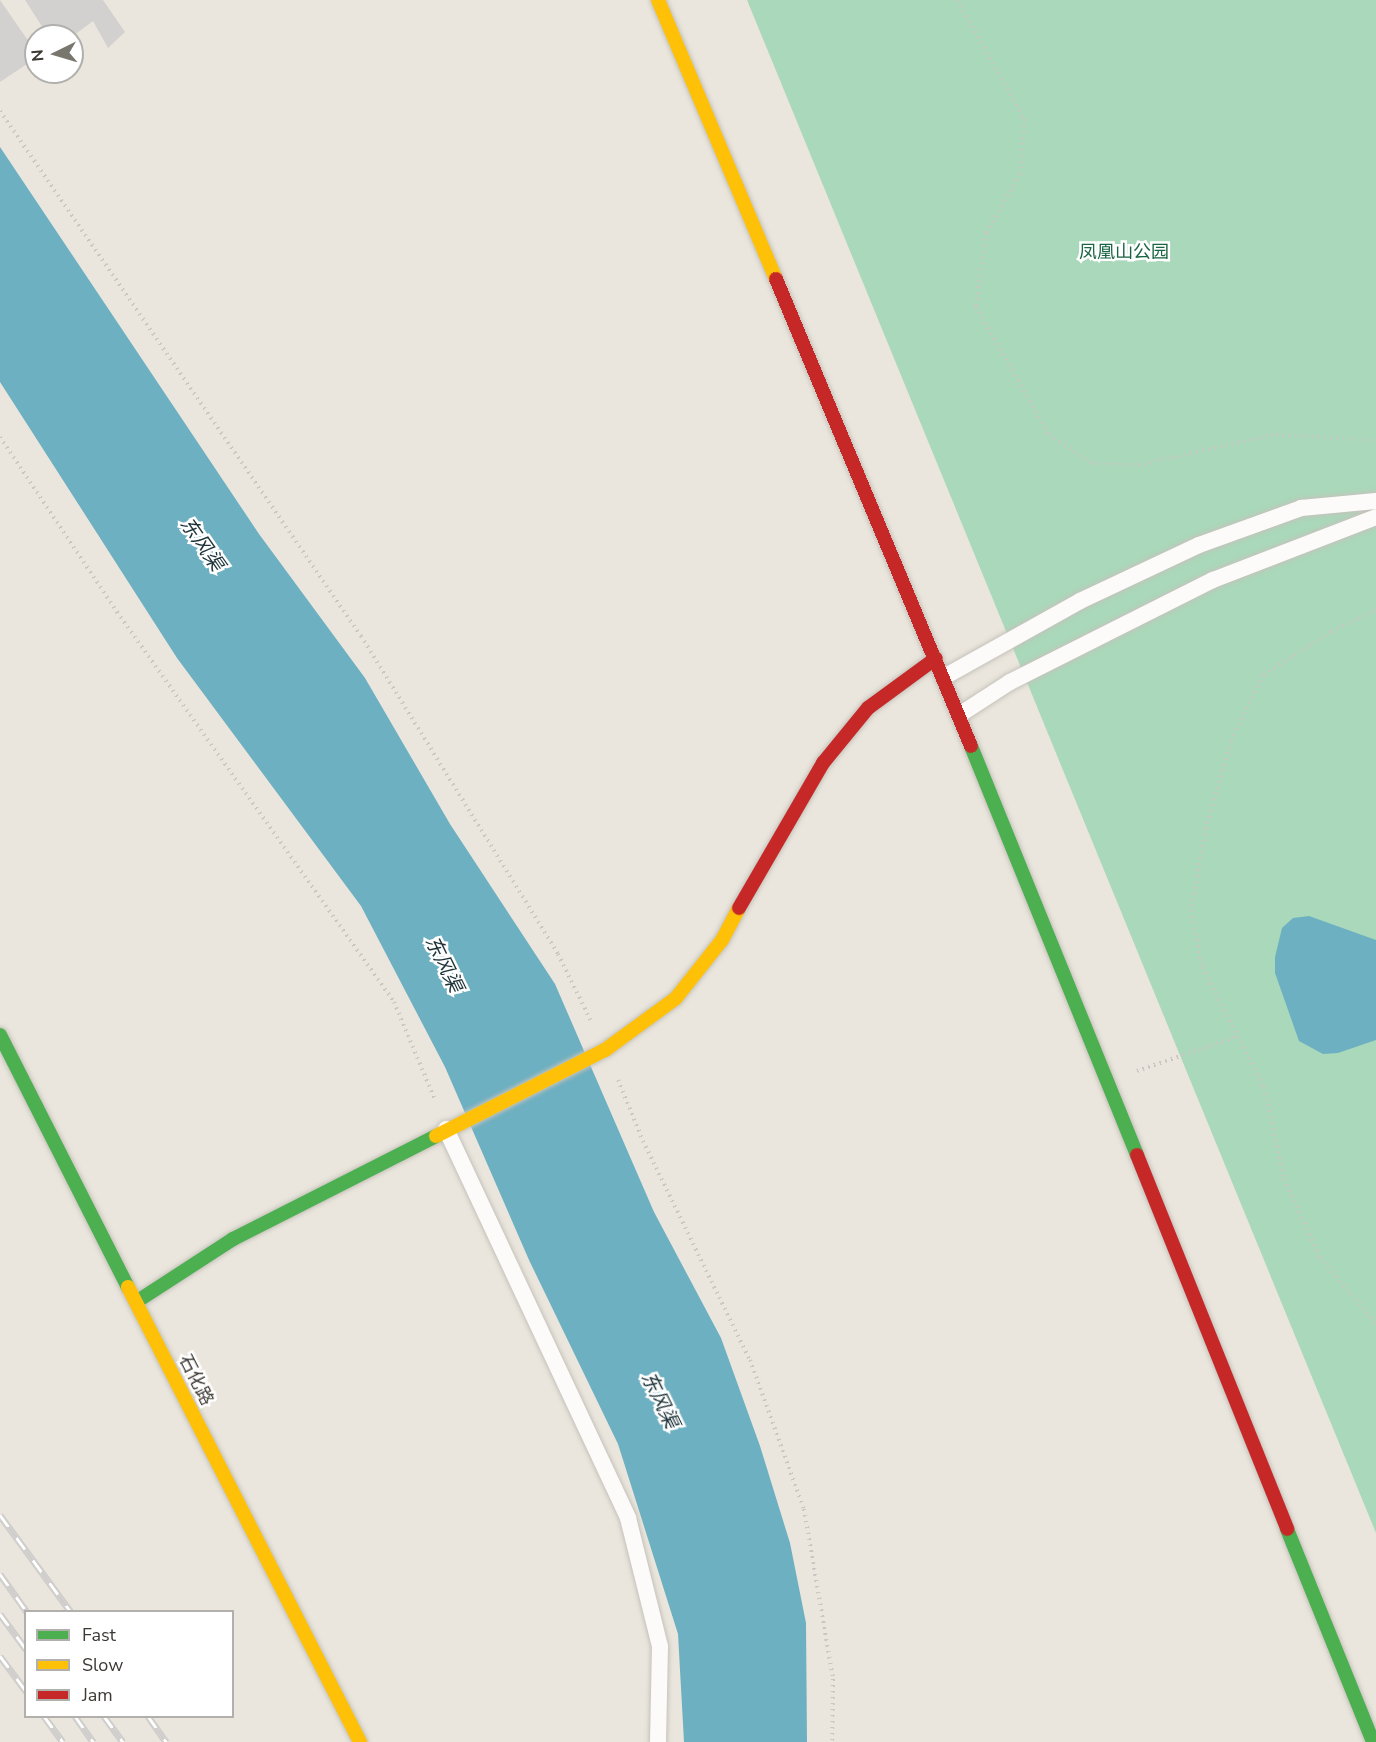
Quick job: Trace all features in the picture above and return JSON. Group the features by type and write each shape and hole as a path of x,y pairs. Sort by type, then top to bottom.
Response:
{"street":[{"path":"658,0 960,715 1373,1742"},
{"path":"136,1302 233,1239 605,1050 676,998 722,940 823,763 868,708 936,658"},
{"name":"石化路","path":"0,1035 360,1742"}],"lane":[{"path":"944,677 1080,601 1199,545 1301,508 1376,501"},
{"path":"960,715 1010,682 1214,580 1376,517"},
{"path":"452,1126 628,1518 660,1646 658,1742"}],"path":[{"path":"957,0 1024,119 1020,174 986,233 976,307 1049,435 1094,464 1138,465 1271,435 1376,440"},
{"path":"0,111 373,655 558,954 605,1050 643,1141 750,1360 804,1509 833,1679 832,1742"},
{"path":"0,437 131,631 394,1002 452,1126"},
{"path":"1376,610 1331,632 1263,675 1231,741 1206,828 1191,910 1202,967 1264,1086 1284,1179 1320,1258 1376,1323"},
{"path":"1107,1081 1238,1036"}],"green space":[{"name":"凤凰山公园","path":"747,0 1376,0 1376,1533"}],"water":[{"name":"东风渠","path":"0,147 259,534 365,678 450,824 555,984 654,1212 721,1338 760,1446 790,1543 806,1623 807,1742 684,1742 678,1634 618,1444 529,1260 445,1067 361,906 177,658 0,382"},
{"path":"1309,916 1376,940 1376,1040 1338,1053 1323,1054 1299,1041 1275,973 1275,957 1282,928 1293,918"}],"building":[{"path":"0,0 24,35 24,66 0,82"},
{"path":"25,0 103,0 125,32 108,48 93,21 84,28 84,24 40,24"}],"railway":[{"path":"0,1515 70,1610"},
{"path":"0,1574 26,1610"},
{"path":"0,1614 24,1646"},
{"path":"0,1656 24,1688"},
{"path":"45,1718 63,1742"},
{"path":"76,1718 93,1742"},
{"path":"105,1718 123,1742"},
{"path":"149,1718 166,1742"}],"traffic: fast":[{"path":"971,746 1137,1155"},
{"path":"0,1035 128,1287"},
{"path":"136,1302 233,1239 436,1136"},
{"path":"1287,1529 1373,1742"}],"traffic: slow":[{"path":"658,0 776,279"},
{"path":"436,1136 605,1050 676,998 722,940 739,908"},
{"path":"128,1287 360,1742"}],"traffic: jam":[{"path":"776,279 971,746"},
{"path":"739,908 823,763 868,708 936,658"},
{"path":"1137,1155 1287,1529"}]}
